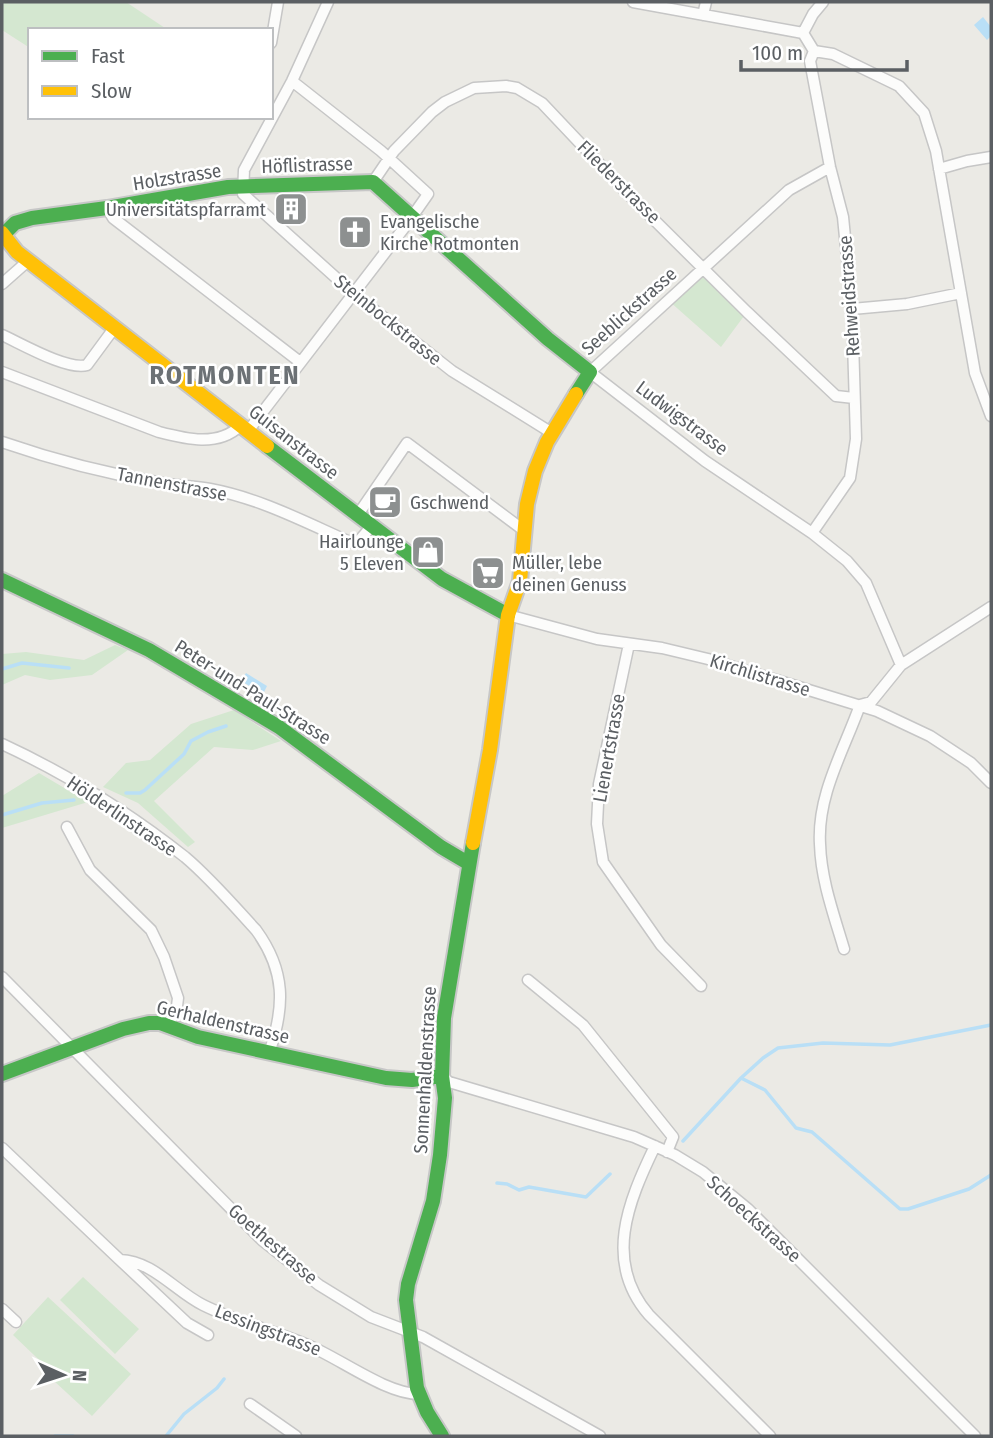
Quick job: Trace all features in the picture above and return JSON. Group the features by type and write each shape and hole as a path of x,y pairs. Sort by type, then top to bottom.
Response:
{"street":[{"path":"273,31 278,2"},
{"name":"Holzstrasse","path":"273,114 292,81 328,2"},
{"path":"633,2 803,33 814,51 833,54 899,86 924,113 932,133 975,373 991,416"},
{"path":"704,15 706,2"},
{"path":"803,33 813,14 824,2"},
{"name":"Rehweidstrasse","path":"812,533 850,478 856,439 852,309 843,217 830,167 810,61 814,51"},
{"path":"2,372 159,432 184,438 208,440 244,429 354,294 428,194 292,81"},
{"name":"Fliederstrasse","path":"373,182 389,159 432,112 459,94 490,86 517,88 542,103 628,194 836,396 854,398"},
{"path":"261,119 264,130"},
{"name":"Holzstrasse","path":"4,240 20,221 228,187 242,187 244,170 270,119"},
{"path":"939,169 991,158"},
{"name":"Seeblickstrasse","path":"509,615 523,577 530,489 538,461 590,372 789,190 830,167"},
{"name":"Höflistrasse","path":"242,187 373,182"},
{"name":"Ludwigstrasse","path":"373,182 548,339 705,461 812,533 847,561 866,583 901,665"},
{"name":"Steinbockstrasse","path":"242,187 246,198 354,294 452,371 552,433"},
{"path":"107,208 113,218 300,362"},
{"name":"Guisanstrasse","path":"4,240 371,527 442,579 489,607 509,615"},
{"path":"2,285 28,261"},
{"path":"852,309 907,304 961,293"},
{"path":"2,335 58,360 82,367 87,365 115,327"},
{"name":"Tannenstrasse","path":"2,442 84,468 224,493 270,507 350,542 357,543 371,527"},
{"path":"357,516 407,443 526,532"},
{"name":"Peter-und-Paul-Strasse","path":"2,580 149,650 279,727 441,848 468,863"},
{"path":"844,949 826,884 820,842 823,806 832,775 860,705 871,702 901,665 991,607"},
{"name":"Kirchlistrasse","path":"509,615 571,633 662,648 709,659 860,705 930,736 971,763 991,783"},
{"name":"Sonnenhaldenstrasse","path":"442,1436 419,1394 408,1332 406,1300 408,1284 433,1201 440,1155 445,1098 442,1076 445,1006 468,863 490,750 509,615"},
{"name":"Lienertstrasse","path":"629,644 599,783 597,824 603,862 661,945 701,986"},
{"name":"Hölderlinstrasse","path":"2,744 118,808 187,859 256,930 269,950 279,978 279,1015 269,1053"},
{"path":"67,827 90,870 155,936 178,998 168,1026"},
{"name":"Goethestrasse","path":"2,977 263,1241 320,1286 371,1317 423,1337 600,1436"},
{"path":"528,980 583,1025 673,1137 667,1152"},
{"name":"Gerhaldenstrasse","path":"2,1074 138,1025 160,1023 198,1037 386,1078 412,1080 442,1076"},
{"name":"Schoeckstrasse","path":"442,1076 449,1082 620,1133 655,1146 703,1172 748,1209 975,1436"},
{"path":"655,1146 625,1218 622,1251 630,1285 637,1302 649,1315 770,1436"},
{"name":"Lessingstrasse","path":"2,1148 187,1324 208,1335"},
{"name":"Lessingstrasse","path":"120,1260 139,1262 201,1304 248,1326 302,1342 336,1357 384,1385 407,1394 419,1394"},
{"path":"2,1309 16,1322"},
{"path":"250,1404 296,1436"}],"green space":[{"path":"2,2 126,2 165,28 28,28 28,47 2,30"},
{"path":"704,268 747,312 721,347 669,301"},
{"path":"115,645 128,650 92,675 50,680 25,675 2,685 2,654 26,652 84,660"},
{"path":"234,710 281,741 253,750 214,747 154,801 195,842 188,847 138,803 103,787 126,763 150,760 191,724"},
{"path":"39,773 88,802 2,828 2,796"},
{"path":"83,1277 139,1329 115,1354 60,1300"},
{"path":"48,1297 131,1374 92,1416 54,1381 57,1377 13,1335"}],"water":[{"path":"983,17 991,27 991,36 987,40 974,25"},
{"path":"246,673 267,686 263,694 241,681"}],"waterway":[{"path":"2,669 22,663 69,668"},
{"path":"126,793 140,793 145,790 184,754 191,741 226,726"},
{"path":"2,815 42,803 74,800"},
{"path":"683,1141 741,1078 778,1048 823,1043 890,1045 991,1025"},
{"path":"741,1078 765,1090 796,1128 812,1132 900,1209 908,1209 969,1189 991,1175"},
{"path":"497,1183 519,1190 529,1187 586,1197 610,1174"},
{"path":"166,1436 184,1414 217,1388 224,1379"},
{"path":"55,1436 73,1436"}],"traffic: fast":[{"path":"4,234 15,223 32,218 228,187 373,182 548,339 590,372 576,394"},
{"path":"267,446 442,579 508,615"},
{"path":"2,580 149,650 279,727 441,847 468,863"},
{"path":"442,1436 427,1412 417,1388 406,1300 408,1284 433,1201 440,1155 445,1098 442,1076 444,1018 473,843"},
{"path":"2,1074 123,1029 160,1023 198,1037 386,1078 412,1080 442,1076"}],"traffic: slow":[{"path":"2,233 17,252 267,446"},
{"path":"473,843 490,750 508,615 520,581 527,504 535,471 547,442 576,394"}],"place":[{"name":"Universitätspfarramt","path":"291,209"},
{"name":"Evangelische Kirche Rotmonten","path":"355,232"},
{"name":"Gschwend","path":"385,502"},
{"name":"Hairlounge 5 Eleven","path":"428,552"},
{"name":"Müller, lebe deinen Genuss","path":"488,573"}],"district":[{"name":"ROTMONTEN","path":"225,375"}]}
